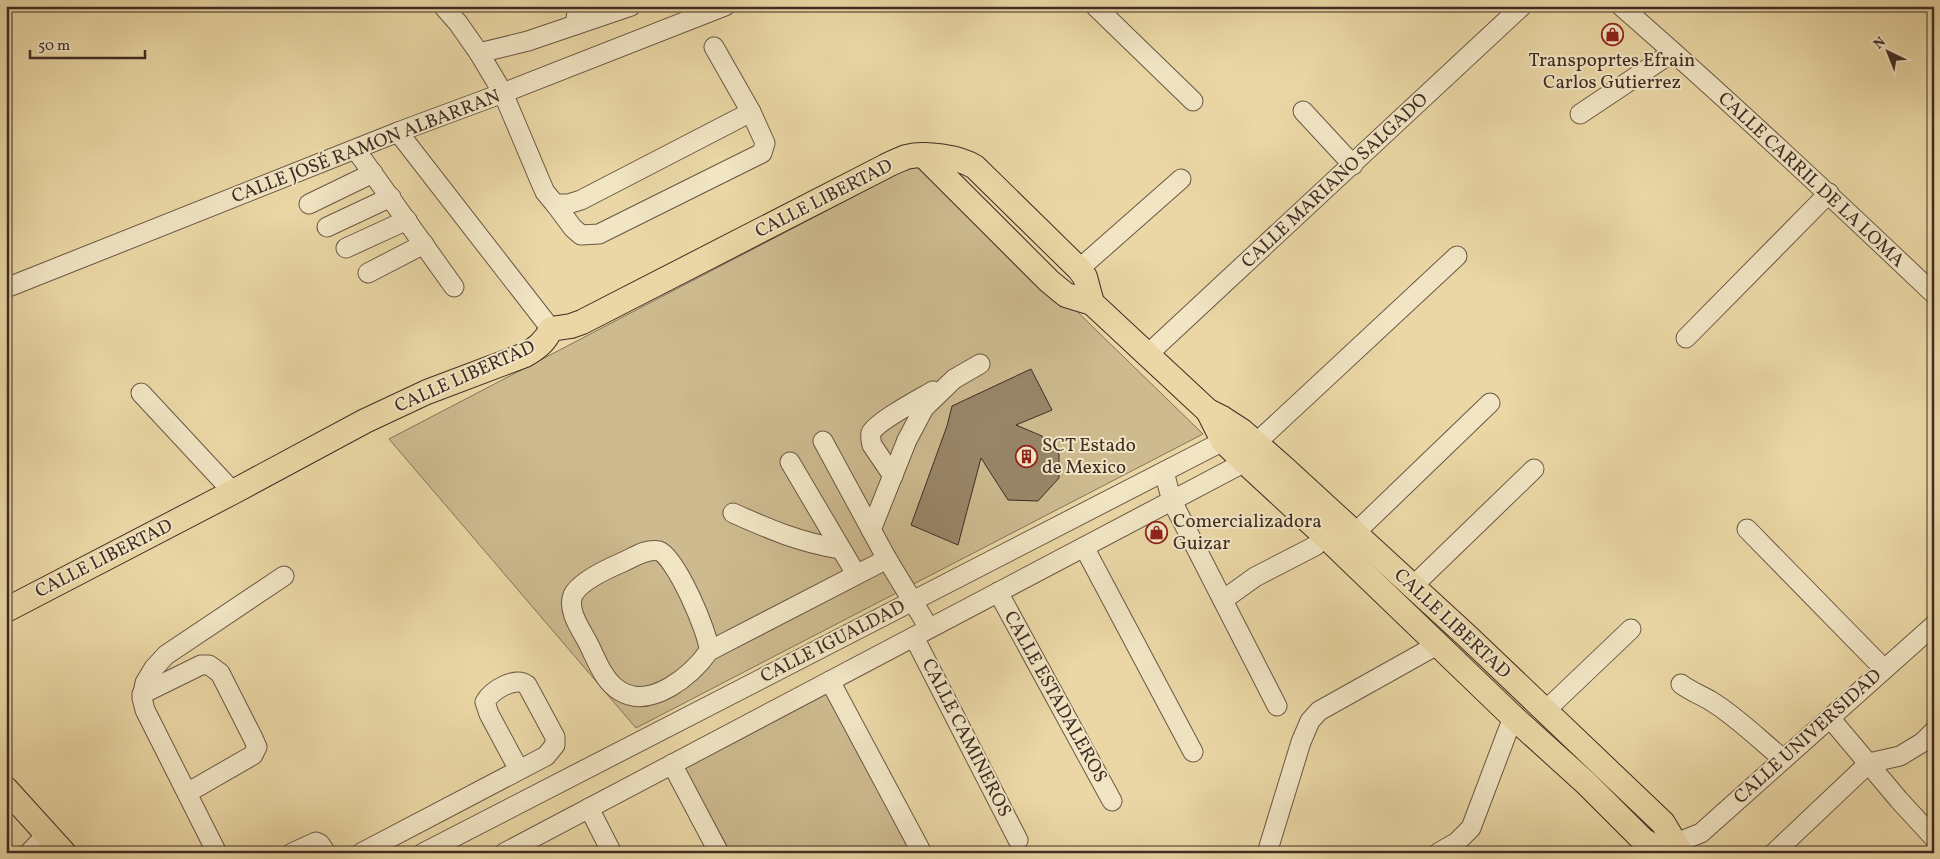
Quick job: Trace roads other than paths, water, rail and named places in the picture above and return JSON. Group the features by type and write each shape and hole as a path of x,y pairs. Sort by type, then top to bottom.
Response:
{"main road":[{"name":"CALLE LIBERTAD","path":"923,155 1049,282 1066,295 1092,303 1208,411 1242,444 1324,536 1513,717 1586,783 1643,840 1668,849"},
{"name":"CALLE LIBERTAD","path":"6,610 364,422 426,392 525,355 538,347 547,338 551,329 582,322 896,161 908,157 923,155 967,162 975,167 1079,269 1085,277 1092,303"},
{"name":"CALLE LIBERTAD","path":"1242,444 1355,533 1663,823 1668,849"},
{"path":"6,789 64,853"}],"street":[{"path":"443,6 458,23 504,93 545,192 582,235 599,234 762,153 765,143 751,112 714,47"},
{"path":"575,25 578,6"},
{"name":"CALLE JOSÉ RAMON ALBARRAN","path":"6,288 398,132 504,93 726,6"},
{"name":"CALLE MARIANO SALGADO","path":"1147,355 1522,6"},
{"name":"CALLE CARRIL DE LA LOMA","path":"1621,6 1829,193 1934,294"},
{"path":"479,54 528,41 575,25 597,12 624,7"},
{"path":"1104,9 1193,101"},
{"path":"1580,114 1673,52"},
{"path":"1302,111 1353,165"},
{"path":"555,204 568,204 582,200 751,112"},
{"path":"398,132 551,329"},
{"path":"356,150 454,287"},
{"path":"309,204 373,173"},
{"path":"1079,269 1181,179"},
{"path":"1686,338 1829,193"},
{"path":"327,227 391,197"},
{"path":"346,248 407,220"},
{"path":"368,273 424,244"},
{"path":"1242,444 1457,256"},
{"path":"893,476 872,445 870,439 871,432 881,422 980,364"},
{"path":"871,530 907,440 924,408 954,379"},
{"path":"141,392 233,492"},
{"path":"1355,533 1490,403"},
{"name":"CALLE CAMINEROS","path":"823,441 887,559 913,601 922,632 1018,840"},
{"name":"CALLE IGUALDAD","path":"424,853 1164,472 1242,444"},
{"name":"CALLE IGUALDAD","path":"506,852 1172,501 1242,444"},
{"path":"790,462 856,574"},
{"path":"1413,586 1534,469"},
{"path":"1164,472 1172,501 1277,706"},
{"path":"733,513 793,539 840,549"},
{"path":"1747,530 1884,669"},
{"path":"1223,600 1255,577 1315,546 1324,536"},
{"path":"1084,547 1192,752"},
{"path":"709,651 708,638 692,601 670,560 660,552 650,550 614,566 584,583 576,590 572,597 575,619 604,675 619,691 638,698 658,693 677,682 692,670 709,651 887,559"},
{"path":"217,853 145,710 142,694 148,676 166,655 284,576"},
{"name":"CALLE ESTADALEROS","path":"998,592 1112,801"},
{"name":"CALLE UNIVERSIDAD","path":"1668,849 1701,833 1934,625"},
{"path":"1544,711 1631,629"},
{"path":"1267,853 1301,742 1310,721 1319,711 1437,645"},
{"path":"142,694 201,665 209,666 220,673 254,738 256,747 253,755 187,793"},
{"path":"830,681 922,853"},
{"path":"361,853 546,756 553,749 556,741 527,685 513,682 491,693 485,702 489,714 519,770"},
{"path":"1681,684 1689,690 1711,700 1784,759"},
{"path":"1438,853 1457,842 1471,828 1513,717"},
{"path":"1830,718 1934,838"},
{"path":"1774,853 1869,763 1900,756 1923,742 1934,731"},
{"path":"672,764 719,853"},
{"path":"589,808 612,853"},
{"path":"29,853 47,834"},
{"path":"292,853 316,842 320,844 326,853"}],"place":[{"name":"Transpoprtes Efrain Carlos Gutierrez","path":"1612,35"},
{"name":"SCT Estado de Mexico","path":"1026,457"},
{"name":"Comercializadora Guizar","path":"1157,533"}]}
